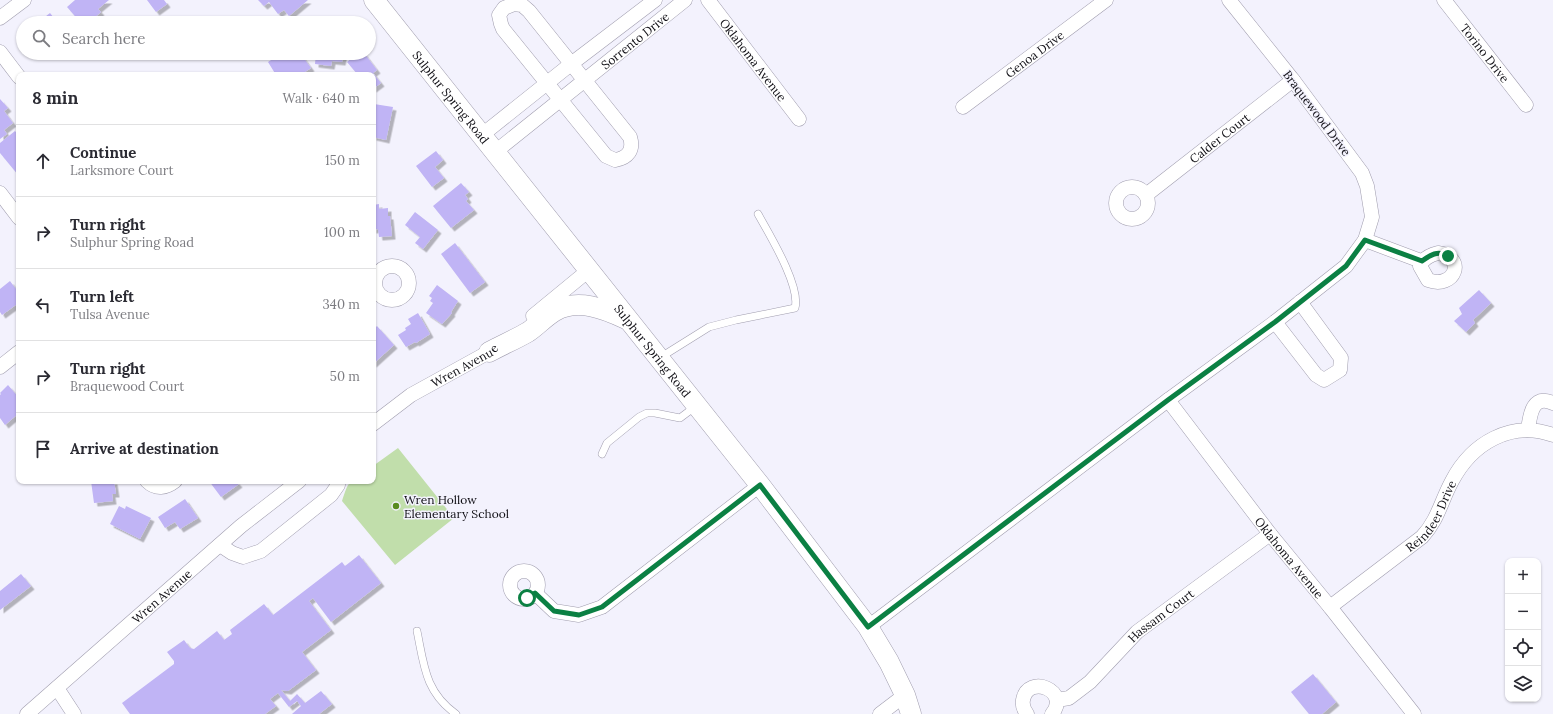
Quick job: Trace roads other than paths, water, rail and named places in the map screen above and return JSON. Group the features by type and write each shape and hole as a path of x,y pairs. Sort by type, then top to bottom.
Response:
{"main road":[{"name":"Sulphur Spring Road","path":"374,0 760,485 868,627 905,695 911,714"},
{"path":"489,352 527,332 556,311 569,306 588,306 607,310 629,321"}],"street":[{"path":"0,18 24,0"},
{"name":"Sorrento Drive","path":"482,135 571,64 655,0"},
{"name":"Sorrento Drive","path":"495,152 685,0"},
{"name":"Oklahoma Avenue","path":"708,0 799,120"},
{"name":"Genoa Drive","path":"963,107 1106,0"},
{"name":"Braquewood Drive","path":"868,627 1168,400 1275,322 1346,266 1365,240 1372,217 1368,186 1362,173 1293,80 1229,0"},
{"name":"Torino Drive","path":"1444,0 1526,105"},
{"path":"514,4 522,5 529,11 571,64 586,80 630,137 632,144 630,151 626,156 615,160 606,156 503,29 499,15 504,8 514,4"},
{"path":"0,52 16,73"},
{"name":"Calder Court","path":"1146,195 1293,80"},
{"path":"0,193 16,214"},
{"path":"1365,240 1422,261"},
{"name":"Wren Avenue","path":"376,422 411,395 489,352 589,270"},
{"path":"1275,322 1316,375 1324,380 1340,370 1342,358 1300,302"},
{"path":"0,367 16,354"},
{"name":"Oklahoma Avenue","path":"1168,400 1270,534 1330,607 1414,714"},
{"path":"1528,430 1533,407 1537,403 1544,400 1553,403"},
{"name":"Reindeer Drive","path":"1330,607 1422,537 1431,528 1453,479 1467,458 1483,444 1501,434 1528,430 1553,435"},
{"path":"151,484 159,487 169,486 171,484"},
{"name":"Wren Avenue","path":"27,714 241,526 295,484"},
{"path":"220,545 232,553 243,556 261,550 331,495 336,484"},
{"path":"535,593 554,611 579,615 602,607 760,485"},
{"name":"Hassam Court","path":"1057,700 1069,698 1090,682 1142,628 1270,534"},
{"path":"1027,714 1023,706 1023,701 1027,691 1032,688 1042,686 1047,687 1055,695 1057,700 1057,706 1052,714"},
{"path":"57,688 74,714"},
{"path":"880,714 905,695"}],"lane":[{"path":"659,358 709,327 795,308 796,303 792,279 758,214"},
{"path":"602,454 607,442 638,417 648,413 655,413 680,418 697,406"},
{"path":"417,631 426,674 432,690 456,714"}],"place":[{"name":"Wren Hollow Elementary School","path":"396,506"}]}
